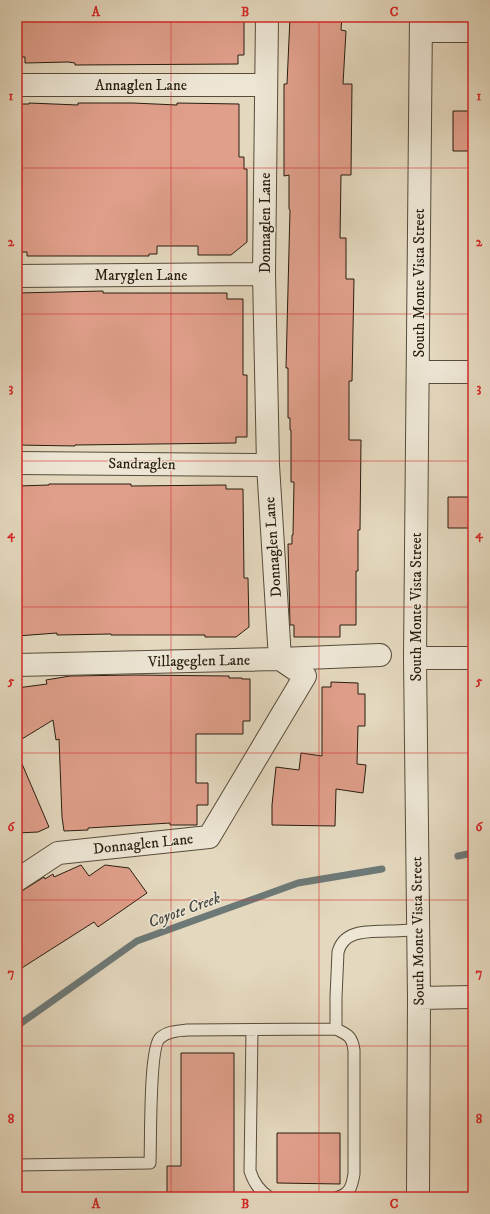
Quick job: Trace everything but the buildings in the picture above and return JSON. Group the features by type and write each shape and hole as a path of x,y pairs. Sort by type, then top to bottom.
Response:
{"street":[{"name":"Donnaglen Lane","path":"17,880 58,853 209,837 305,676 280,659 268,465 264,274 266,17"},
{"path":"421,24 473,31"},
{"name":"South Monte Vista Street","path":"418,1197 419,998 415,658 421,24"},
{"name":"Annaglen Lane","path":"17,85 266,85"},
{"name":"Maryglen Lane","path":"17,276 264,274"},
{"path":"418,372 473,372"},
{"name":"Sandraglen","path":"17,463 268,465"},
{"name":"Villageglen Lane","path":"17,665 280,659 380,655"},
{"path":"415,658 473,658"},
{"path":"419,998 473,998"}],"lane":[{"path":"336,1029 338,952 339,947 344,940 354,934 363,932 418,930"},
{"path":"17,1164 150,1163 153,1062 157,1042 160,1038 176,1031 336,1029 347,1034 353,1040 354,1050 354,1174 350,1191 343,1196 338,1197"},
{"path":"252,1030 250,1171 258,1187 269,1197"}],"waterway":[{"name":"Coyote Creek","path":"458,856 473,853"},
{"name":"Coyote Creek","path":"17,1026 137,941 298,883 382,869"}]}
